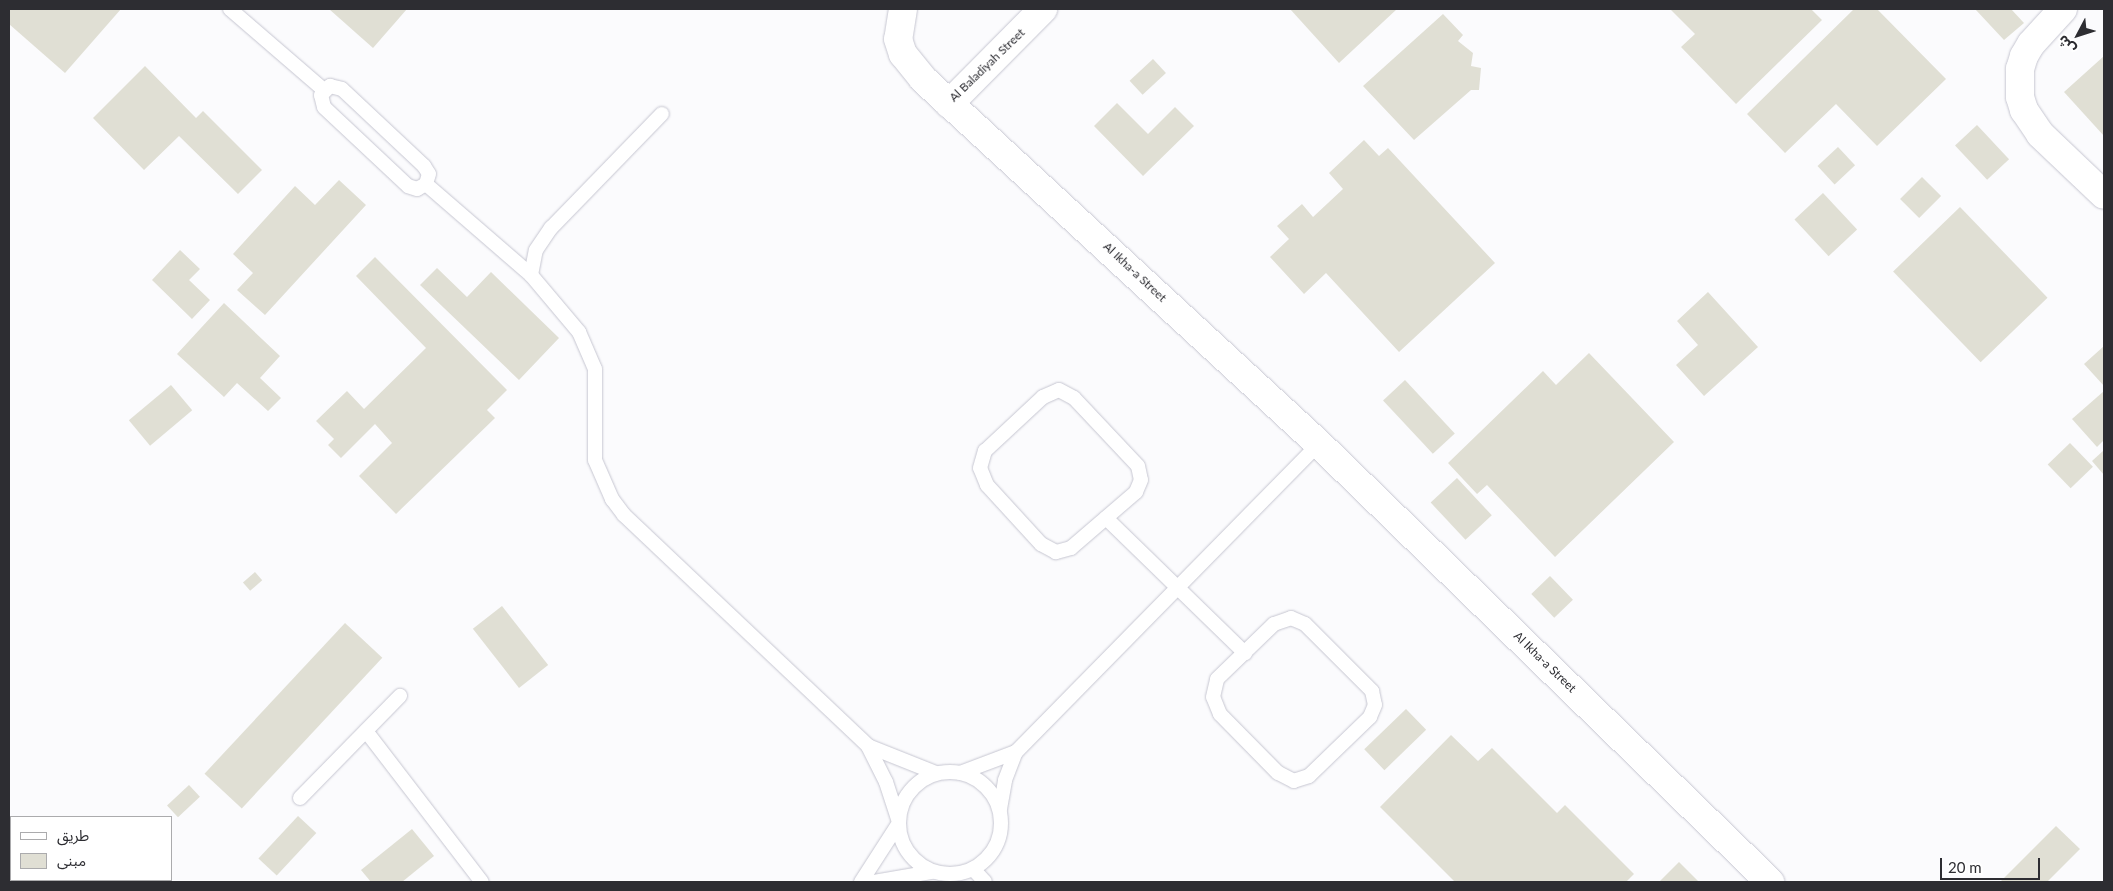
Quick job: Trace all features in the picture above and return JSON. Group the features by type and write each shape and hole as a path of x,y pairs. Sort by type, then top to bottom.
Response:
{"street":[{"name":"Al Baladiyah Street","path":"903,9 898,40 903,54 948,104 1043,9"},
{"path":"2063,9 2036,38 2024,56 2020,69 2020,97 2024,110 2040,134 2104,195"},
{"name":"Al Ikha-a Street","path":"948,104 1319,444 1770,882"}],"lane":[{"path":"230,9 324,90"},
{"path":"330,86 342,89 424,166 429,174 426,184 418,189 408,186 324,107 321,95 324,90 330,86"},
{"path":"531,275 536,250 551,228 662,114"},
{"path":"426,184 531,275 567,315 588,349 597,392 593,438 596,460 612,499 624,515 868,746 886,782 899,822 901,838 908,853 933,872"},
{"path":"1051,392 1067,393 1141,473 1136,492 1106,518 1064,552 1048,550 982,477 980,468 985,451 1043,396 1051,392"},
{"path":"874,882 894,876 933,872 954,874 974,870 995,850 1001,830 1000,809 1005,780 1016,752 1319,444"},
{"path":"1106,518 1244,653"},
{"path":"1282,619 1299,619 1372,691 1374,711 1309,776 1294,781 1285,778 1215,706 1212,697 1217,679 1244,653 1282,619"},
{"path":"300,798 400,696"},
{"path":"366,731 482,882"},
{"path":"868,746 936,773 960,773 1016,752"},
{"path":"861,882 899,822 902,805 910,791 922,780 936,773"},
{"path":"960,773 985,785 1000,809"},
{"path":"974,870 986,882"}],"building":[{"path":"9,9 121,9 65,73 9,24"},
{"path":"329,9 407,9 373,48"},
{"path":"1290,9 1397,9 1339,63"},
{"path":"1670,9 1811,9 1822,20 1736,104 1681,47 1695,34"},
{"path":"1854,9 1877,9 1946,79 1877,146 1836,104 1785,153 1747,114"},
{"path":"1975,9 2011,9 2024,23 2004,40"},
{"path":"1443,14 1463,35 1458,41 1473,53 1471,66 1481,68 1479,90 1471,90 1414,140 1363,86"},
{"path":"2104,56 2104,136 2064,92"},
{"path":"1153,59 1166,73 1143,95 1130,81"},
{"path":"145,66 196,118 203,111 262,170 238,194 179,136 144,170 93,118"},
{"path":"1117,103 1148,134 1175,107 1194,126 1143,176 1094,126"},
{"path":"1977,125 2009,159 1987,180 1955,145"},
{"path":"1364,140 1379,156 1388,148 1495,263 1399,352 1326,273 1304,294 1270,257 1289,239 1277,226 1302,204 1313,217 1343,189 1329,173"},
{"path":"1838,147 1855,165 1835,184 1818,166"},
{"path":"1922,177 1941,196 1919,218 1900,199"},
{"path":"339,180 366,205 265,315 237,290 253,273 233,254 295,186 315,205"},
{"path":"1823,193 1857,230 1829,256 1794,220"},
{"path":"1960,207 2048,298 1981,362 1893,272"},
{"path":"180,250 200,269 189,280 210,300 192,319 152,280"},
{"path":"375,257 507,390 487,410 495,418 396,514 359,476 392,443 375,424 341,458 328,445 334,439 316,421 347,391 364,409 426,348 356,276"},
{"path":"437,268 467,297 491,272 559,338 519,380 420,285"},
{"path":"1708,292 1758,347 1704,396 1676,365 1698,345 1677,321"},
{"path":"224,303 280,356 260,378 281,398 268,411 237,383 224,397 177,354"},
{"path":"2104,346 2104,386 2084,364"},
{"path":"1589,353 1674,442 1555,557 1487,485 1477,494 1448,463 1543,371 1556,385"},
{"path":"1405,380 1455,433 1433,454 1383,400"},
{"path":"171,385 192,410 150,446 129,420"},
{"path":"2104,391 2104,440 2097,447 2072,419"},
{"path":"2070,443 2093,467 2071,488 2048,465"},
{"path":"2104,450 2104,475 2092,461"},
{"path":"1457,478 1492,515 1465,540 1431,503"},
{"path":"255,572 262,580 250,591 243,582"},
{"path":"1550,576 1573,600 1554,618 1531,594"},
{"path":"502,606 548,665 519,688 473,629"},
{"path":"345,623 382,658 242,808 205,774"},
{"path":"1406,709 1426,730 1384,770 1364,749"},
{"path":"1451,735 1478,761 1492,748 1557,813 1565,805 1634,874 1626,882 1455,882 1380,807"},
{"path":"189,785 200,797 178,817 167,805"},
{"path":"298,816 316,833 277,875 258,858"},
{"path":"2056,826 2080,849 2047,882 2000,882"},
{"path":"412,829 434,856 402,882 371,882 361,870"},
{"path":"1679,862 1699,882 1659,882"}]}
